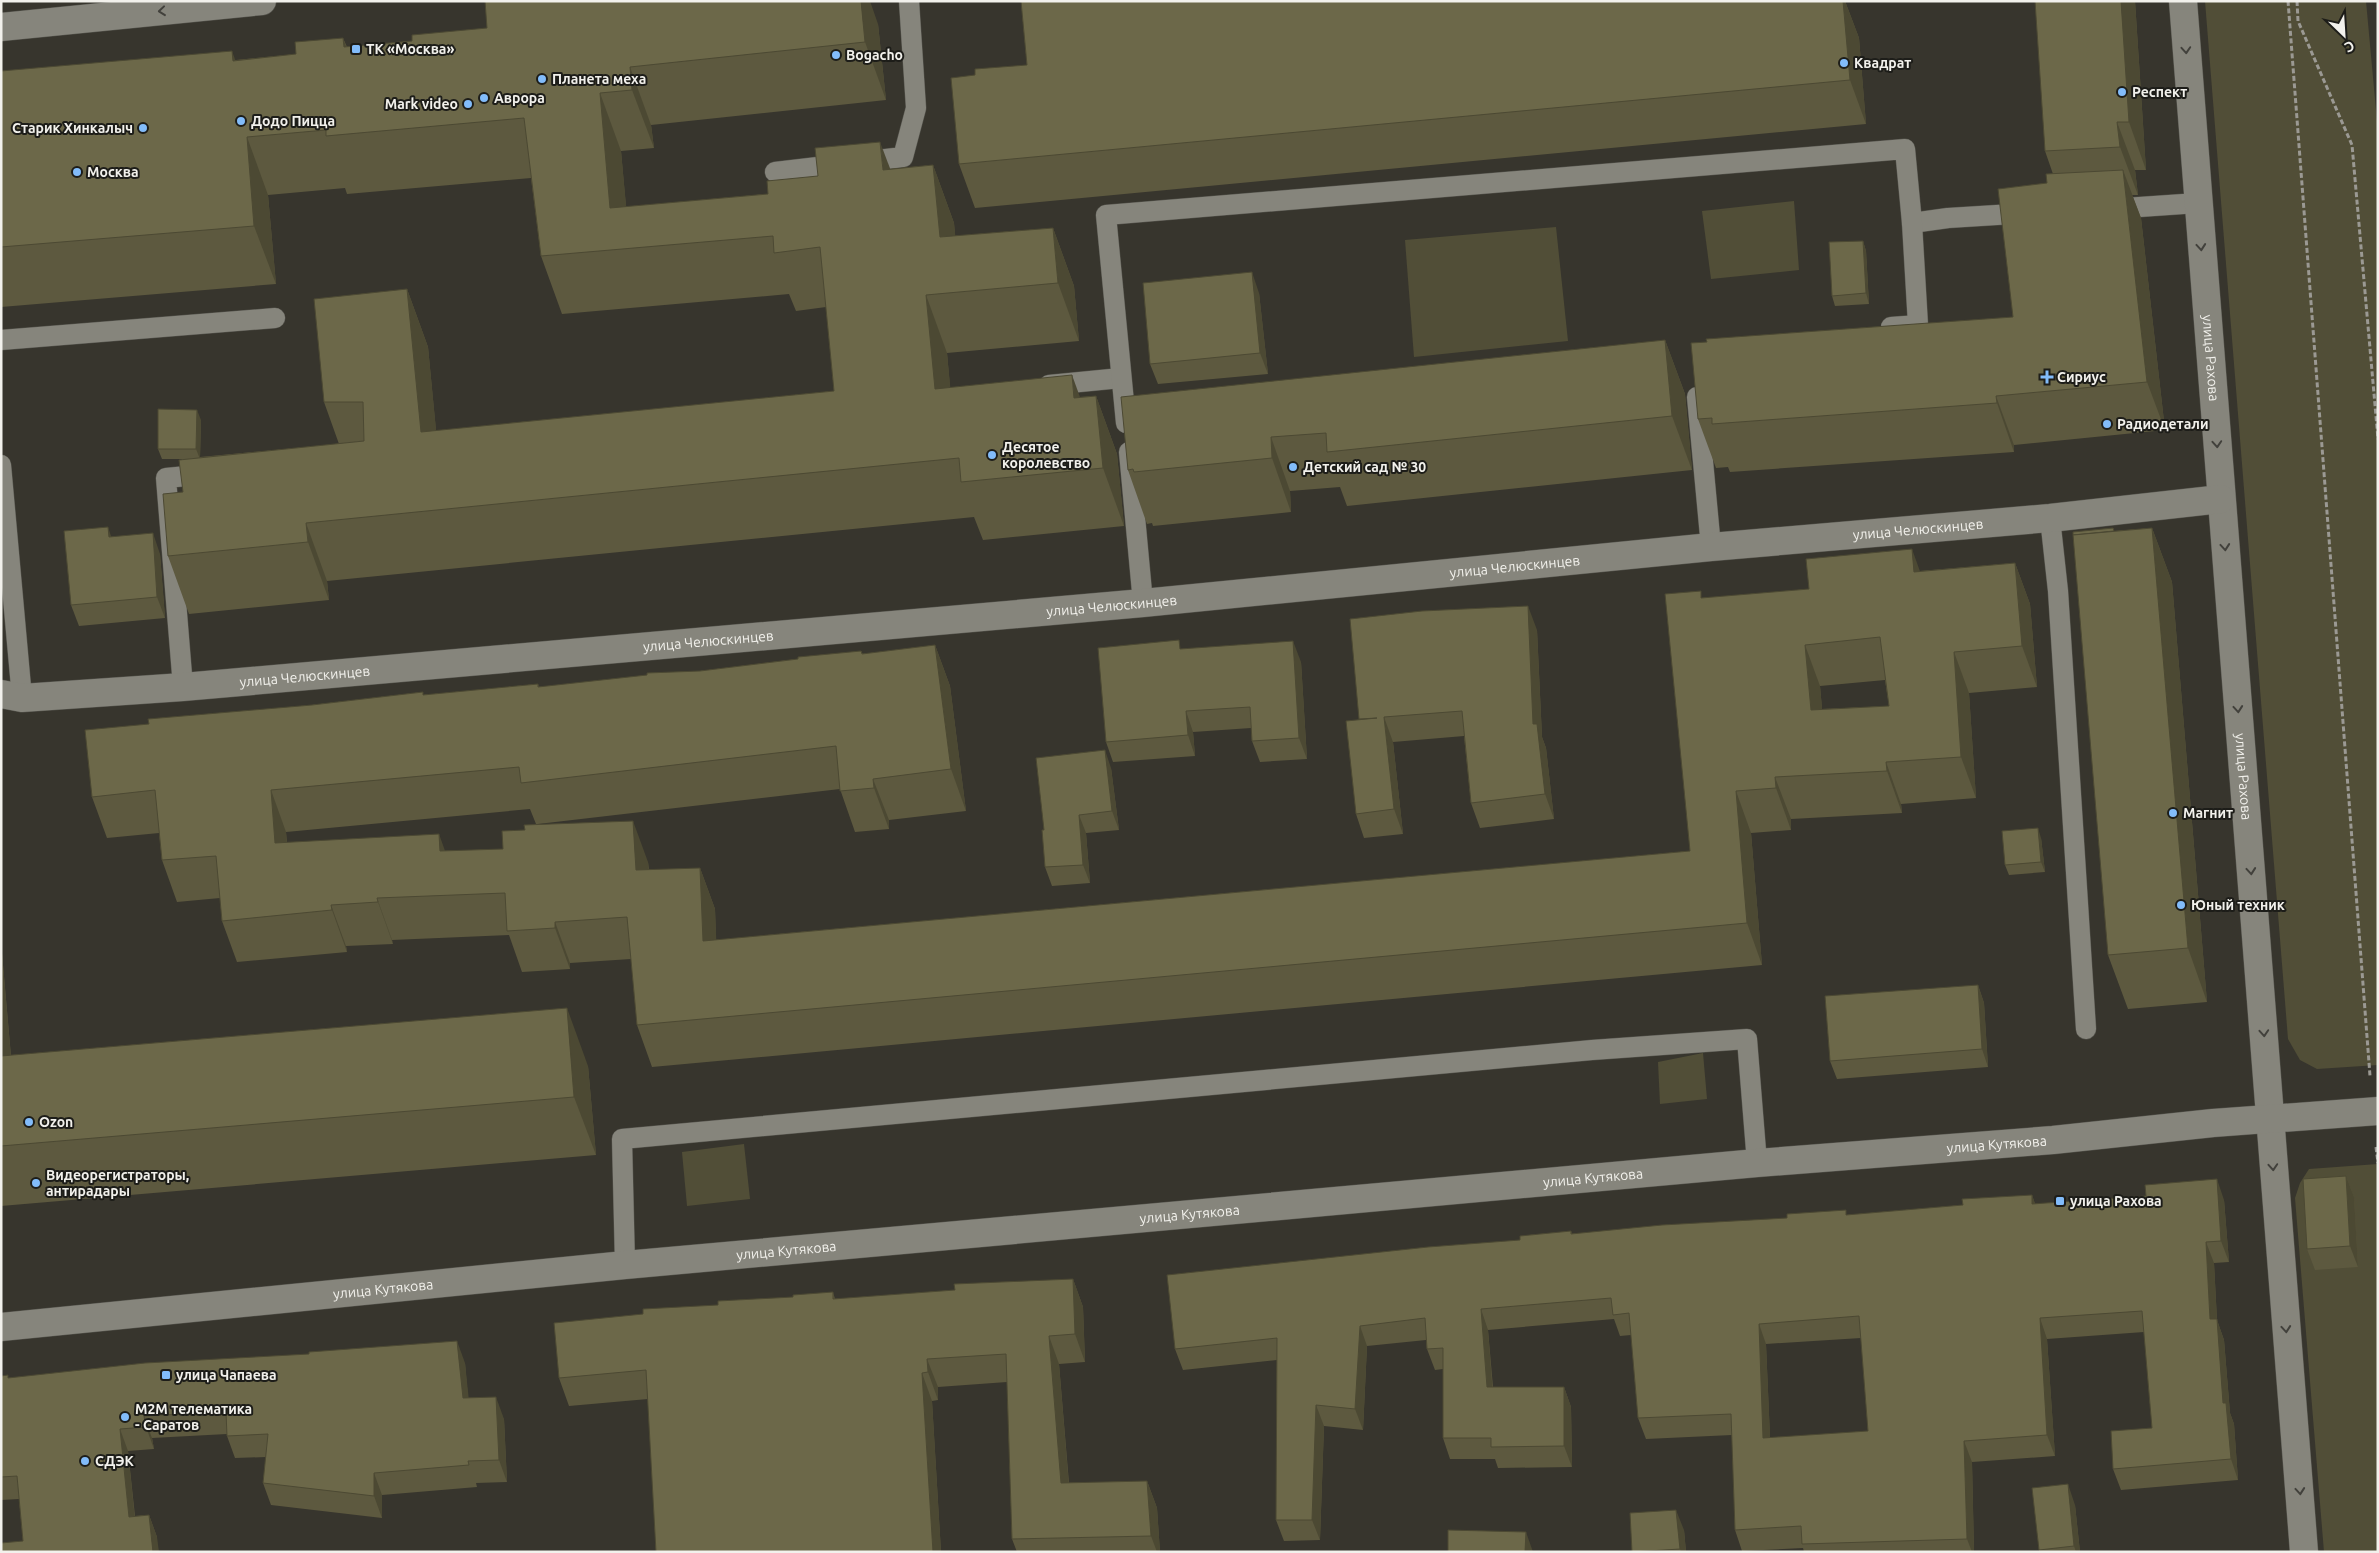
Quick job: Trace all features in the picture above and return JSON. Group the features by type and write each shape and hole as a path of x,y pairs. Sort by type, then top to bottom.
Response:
{"street":[{"path":"1,27 262,1"},
{"name":"улица Рахова","path":"2183,1 2304,1552"},
{"name":"улица Челюскинцев","path":"12,696 183,687 1143,603 1711,547 2050,518 2221,498"},
{"name":"улица Кутякова","path":"1,1327 625,1265 1757,1163 2052,1140 2270,1119 2375,1112"}],"lane":[{"path":"775,172 903,157 916,108 909,1"},
{"path":"1143,603 1106,215 1905,148 1918,325 1869,329"},
{"path":"2094,210 2198,203"},
{"path":"1912,223 1948,218 2046,212"},
{"path":"1,340 275,318"},
{"path":"1031,386 1121,378"},
{"path":"1696,383 1711,547"},
{"path":"1,465 12,696"},
{"path":"183,687 166,478 225,473"},
{"path":"2050,518 2058,591 2086,1028"},
{"path":"625,1265 622,1139 1582,1051 1747,1039 1757,1163"}],"path":[{"path":"2288,1 2375,1112"},
{"path":"2297,1 2298,21 2352,145 2378,439"}],"shaded area":[{"path":"2205,1 2366,1 2378,132 2378,1065 2317,1069 2300,1060 2288,1039"},
{"path":"1794,201 1799,270 1711,279 1702,211"},
{"path":"1556,227 1568,341 1414,357 1405,240"},
{"path":"1703,1053 1707,1099 1660,1104 1658,1062"},
{"path":"744,1144 750,1199 687,1206 682,1152"},
{"path":"2378,1164 2378,1552 2324,1552 2295,1198 2300,1183 2309,1169"}],"building":[{"path":"485,1 861,1 865,42 630,67 632,90 600,93 610,208 768,194 767,181 818,176 815,148 880,142 883,170 933,165 940,237 1053,228 1058,283 926,295 935,389 1072,375 1074,398 1096,396 1103,468 961,482 959,458 306,523 308,542 168,556 163,494 183,492 179,460 364,441 363,402 324,402 314,299 407,289 421,432 834,391 820,247 774,253 773,236 541,256 524,118 326,136 326,130 247,137 254,226 1,247 1,71 232,51 233,61 296,54 295,42 343,38 344,47 412,41 412,35 487,28"},
{"path":"1021,1 1843,1 1850,80 959,164 951,78 975,75 975,69 1027,65"},
{"path":"2035,1 2121,1 2129,122 2117,122 2120,147 2045,151"},
{"path":"2123,170 2147,382 1996,396 1997,403 1712,424 1712,418 1698,419 1691,343 1707,342 1706,339 2013,317 1998,189 2047,183 2046,174"},
{"path":"1863,241 1866,293 1832,296 1829,242"},
{"path":"1252,272 1260,353 1150,364 1143,283"},
{"path":"1665,340 1672,416 1327,452 1326,433 1271,437 1272,458 1134,472 1133,469 1128,470 1121,397"},
{"path":"158,409 197,410 196,449 158,449"},
{"path":"108,527 109,537 153,533 157,597 71,605 64,531"},
{"path":"2113,528 2114,531 2073,535 2073,532"},
{"path":"2152,528 2188,948 2108,955 2073,535"},
{"path":"1912,549 1914,572 2015,563 2022,646 1954,652 1961,757 1886,762 1887,771 1775,777 1776,788 1736,791 1747,923 637,1025 627,917 555,922 555,928 507,931 505,893 377,898 378,902 331,905 332,910 222,921 216,856 162,860 155,790 92,797 85,730 149,724 148,719 312,705 423,692 423,695 538,684 538,687 647,675 647,673 700,671 798,659 798,657 861,651 862,654 935,645 951,769 873,779 874,788 840,791 836,746 521,783 519,767 271,790 275,843 439,834 440,851 503,849 502,831 525,830 524,825 633,821 636,870 700,868 703,941 1690,851 1665,594 1701,591 1701,598 1809,589 1806,559","holes":["1880,637 1889,706 1811,710 1805,645"]},
{"path":"1528,606 1533,724 1537,724 1545,794 1471,803 1462,711 1384,717 1394,809 1356,814 1346,721 1377,718 1359,719 1350,619 1422,611"},
{"path":"1179,640 1180,649 1293,641 1299,738 1252,741 1250,707 1186,711 1188,735 1106,742 1098,648"},
{"path":"1105,750 1112,811 1079,815 1083,865 1045,867 1042,830 1044,830 1036,758"},
{"path":"2038,828 2041,862 2005,865 2002,831"},
{"path":"1978,985 1982,1049 1830,1061 1825,996"},
{"path":"567,1008 574,1097 1,1146 1,1056"},
{"path":"2346,1176 2350,1246 2307,1249 2303,1179"},
{"path":"2217,1179 2221,1241 2206,1242 2210,1319 2217,1319 2223,1403 2226,1403 2231,1459 2113,1469 2111,1431 2152,1428 2142,1311 2040,1318 2047,1435 1964,1441 1967,1539 1802,1544 1801,1526 1735,1530 1731,1414 1638,1418 1629,1313 1613,1315 1611,1298 1481,1309 1487,1387 1564,1387 1564,1446 1491,1447 1491,1438 1443,1438 1443,1348 1427,1349 1425,1318 1360,1326 1355,1409 1316,1405 1312,1520 1276,1520 1277,1338 1175,1349 1167,1275 1428,1247 1520,1240 1520,1236 1571,1231 1571,1234 1662,1225 1787,1218 1787,1214 1846,1210 1846,1215 1963,1205 1962,1199 2032,1195 2032,1204 2146,1196 2145,1185","holes":["1859,1316 1868,1431 1763,1438 1759,1324"]},
{"path":"1073,1279 1075,1334 1049,1336 1061,1483 1147,1481 1151,1536 1012,1539 1006,1354 927,1359 928,1372 922,1373 933,1552 656,1552 646,1370 559,1378 554,1323 643,1314 643,1309 718,1305 718,1301 793,1297 793,1295 833,1292 833,1299 955,1290 954,1284"},
{"path":"457,1341 463,1398 496,1397 499,1460 468,1461 469,1465 374,1473 374,1496 263,1483 268,1434 227,1436 226,1412 144,1416 146,1427 120,1429 129,1517 149,1515 153,1552 1,1552 1,1543 23,1541 17,1476 1,1477 1,1376 8,1375 8,1378 145,1363 309,1354 309,1352"},
{"path":"2068,1484 2074,1546 2039,1550 2032,1488"},
{"path":"1676,1510 1680,1549 1632,1552 1630,1513"},
{"path":"1448,1530 1526,1532 1525,1552 1448,1552"}],"place":[{"name":"ТК «Москва»","path":"356,49"},
{"name":"Bogacho","path":"836,55"},
{"name":"Квадрат","path":"1844,63"},
{"name":"Планета меха","path":"542,79"},
{"name":"Респект","path":"2122,92"},
{"name":"Аврора","path":"484,98"},
{"name":"Mark video","path":"468,104"},
{"name":"Додо Пицца","path":"241,121"},
{"name":"Старик Хинкалыч","path":"143,128"},
{"name":"Москва","path":"77,172"},
{"name":"Сириус","path":"2047,377"},
{"name":"Радиодетали","path":"2107,424"},
{"name":"Десятое королевство","path":"992,455"},
{"name":"Детский сад № 30","path":"1293,467"},
{"name":"Магнит","path":"2173,813"},
{"name":"Юный техник","path":"2181,905"},
{"name":"Ozon","path":"29,1122"},
{"name":"Видеорегистраторы, антирадары","path":"36,1183"},
{"name":"улица Рахова","path":"2060,1201"},
{"name":"улица Чапаева","path":"166,1375"},
{"name":"М2М телематика - Саратов","path":"125,1417"},
{"name":"СДЭК","path":"85,1461"}]}
